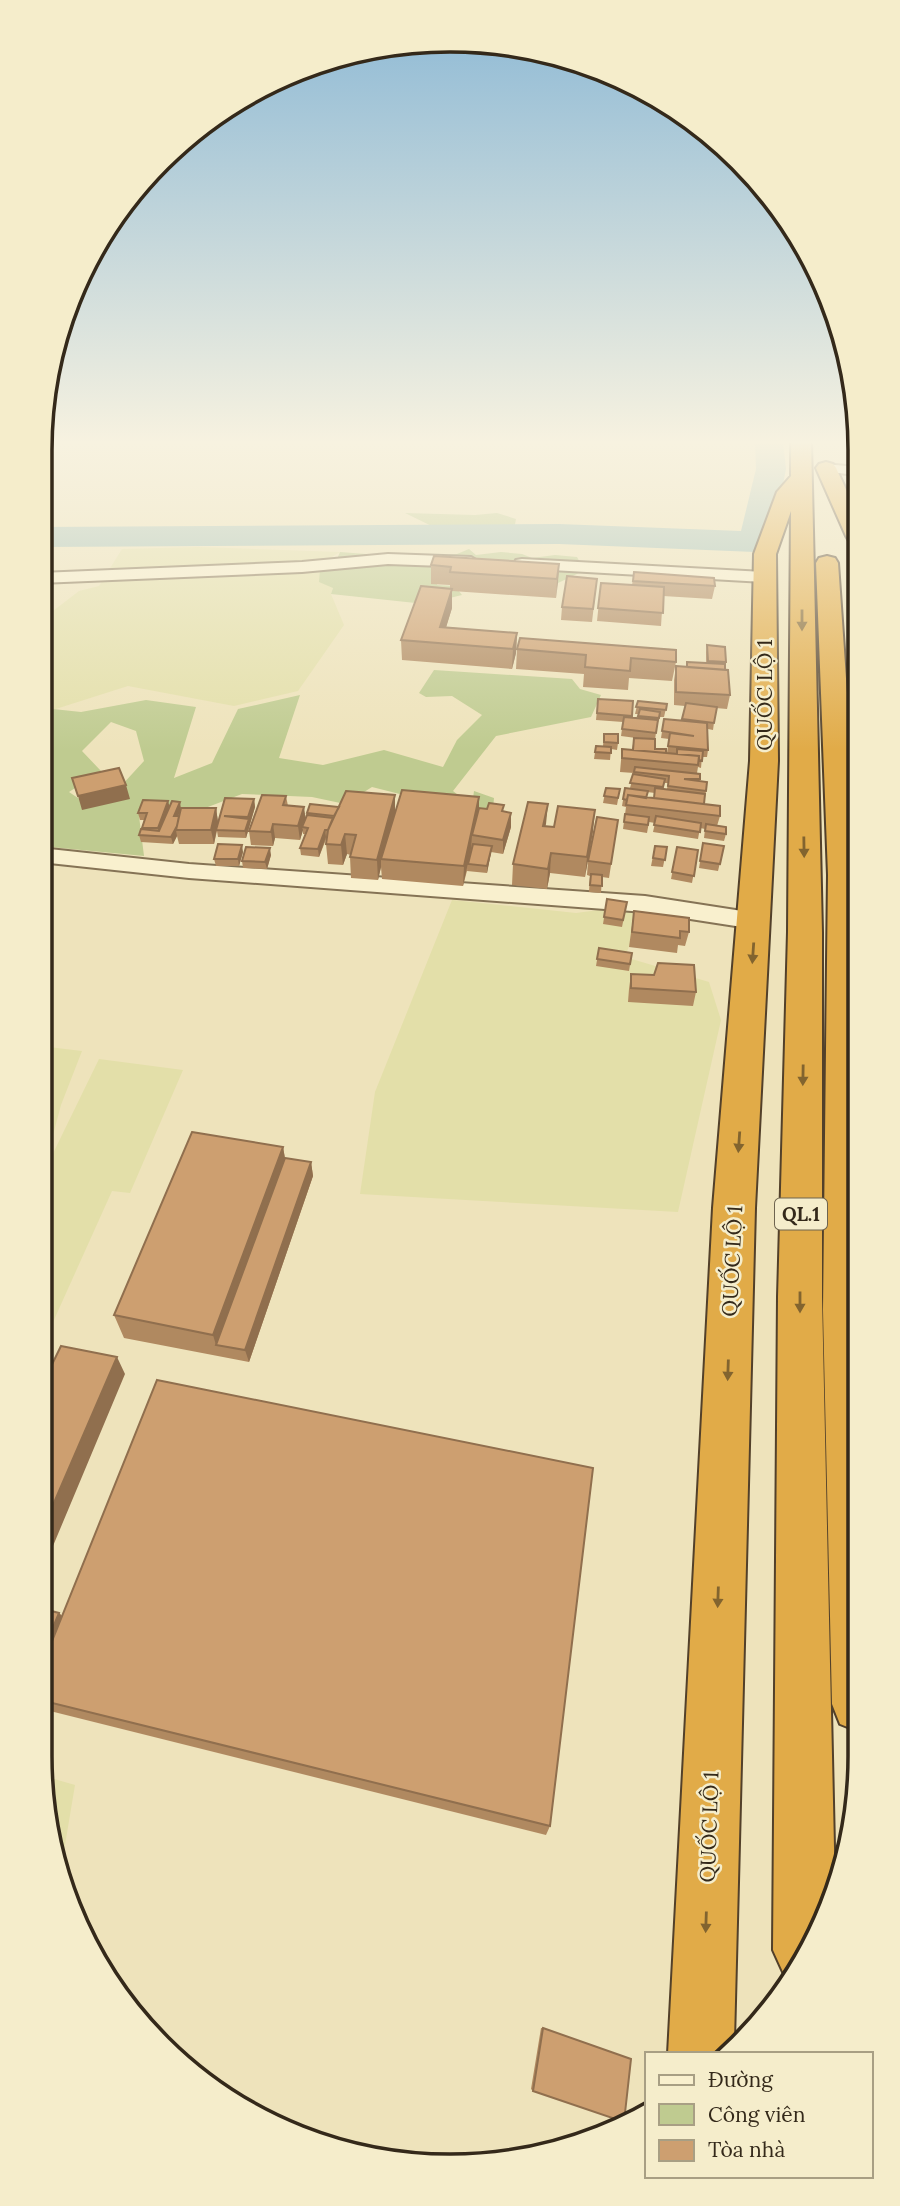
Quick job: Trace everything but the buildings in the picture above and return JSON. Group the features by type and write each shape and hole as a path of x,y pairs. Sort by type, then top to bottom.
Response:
{"highway":[{"name":"QUỐC LỘ 1","path":"701,2052 734,1208 764,761 765,554 769,544"},
{"name":"QUỐC LỘ 1","path":"805,1936 800,1311 806,932 817,544"},
{"name":"QL.1","path":"824,544 848,958"},
{"path":"747,1026 848,1041"},
{"name":"QL.1","path":"848,1176 845,1310 848,1389"}],"street":[{"path":"52,577 302,567 388,559 483,563"},
{"path":"510,564 765,577"},
{"path":"52,856 189,871 645,904 755,921"}],"shaded area":[{"path":"199,547 340,552 327,560 333,588 331,594 344,625 298,691 234,706 128,686 52,710 52,612 79,591 99,586 122,549"},
{"path":"452,900 576,913 645,904 625,957 709,982 721,1020 678,1212 360,1194 375,1092"},
{"path":"52,1047 82,1051 61,1105 52,1139"},
{"path":"99,1059 183,1070 130,1193 112,1191 52,1324 52,1155"},
{"path":"53,1779 75,1785 64,1851"}],"green space":[{"path":"469,549 476,555 501,552 532,558 555,555 577,557 582,566 581,572 558,583 440,575 437,585 455,586 462,595 425,604 331,594 333,588 319,582 320,570 327,560 337,559 340,552 392,556 405,553 431,557 457,554"},
{"path":"434,670 572,679 580,689 601,695 591,717 496,736 453,791 472,806 474,791 494,798 493,808 475,813 372,787 345,804 312,797 242,794 200,810 139,816 144,856 52,847 53,709 81,712 146,700 196,707 174,778 212,763 238,709 300,695 279,758 323,765 384,750 443,767 457,740 482,715 452,696 426,697 419,693","holes":["111,722 136,731 144,761 121,786 87,804 69,792 101,771 82,751"]}]}
